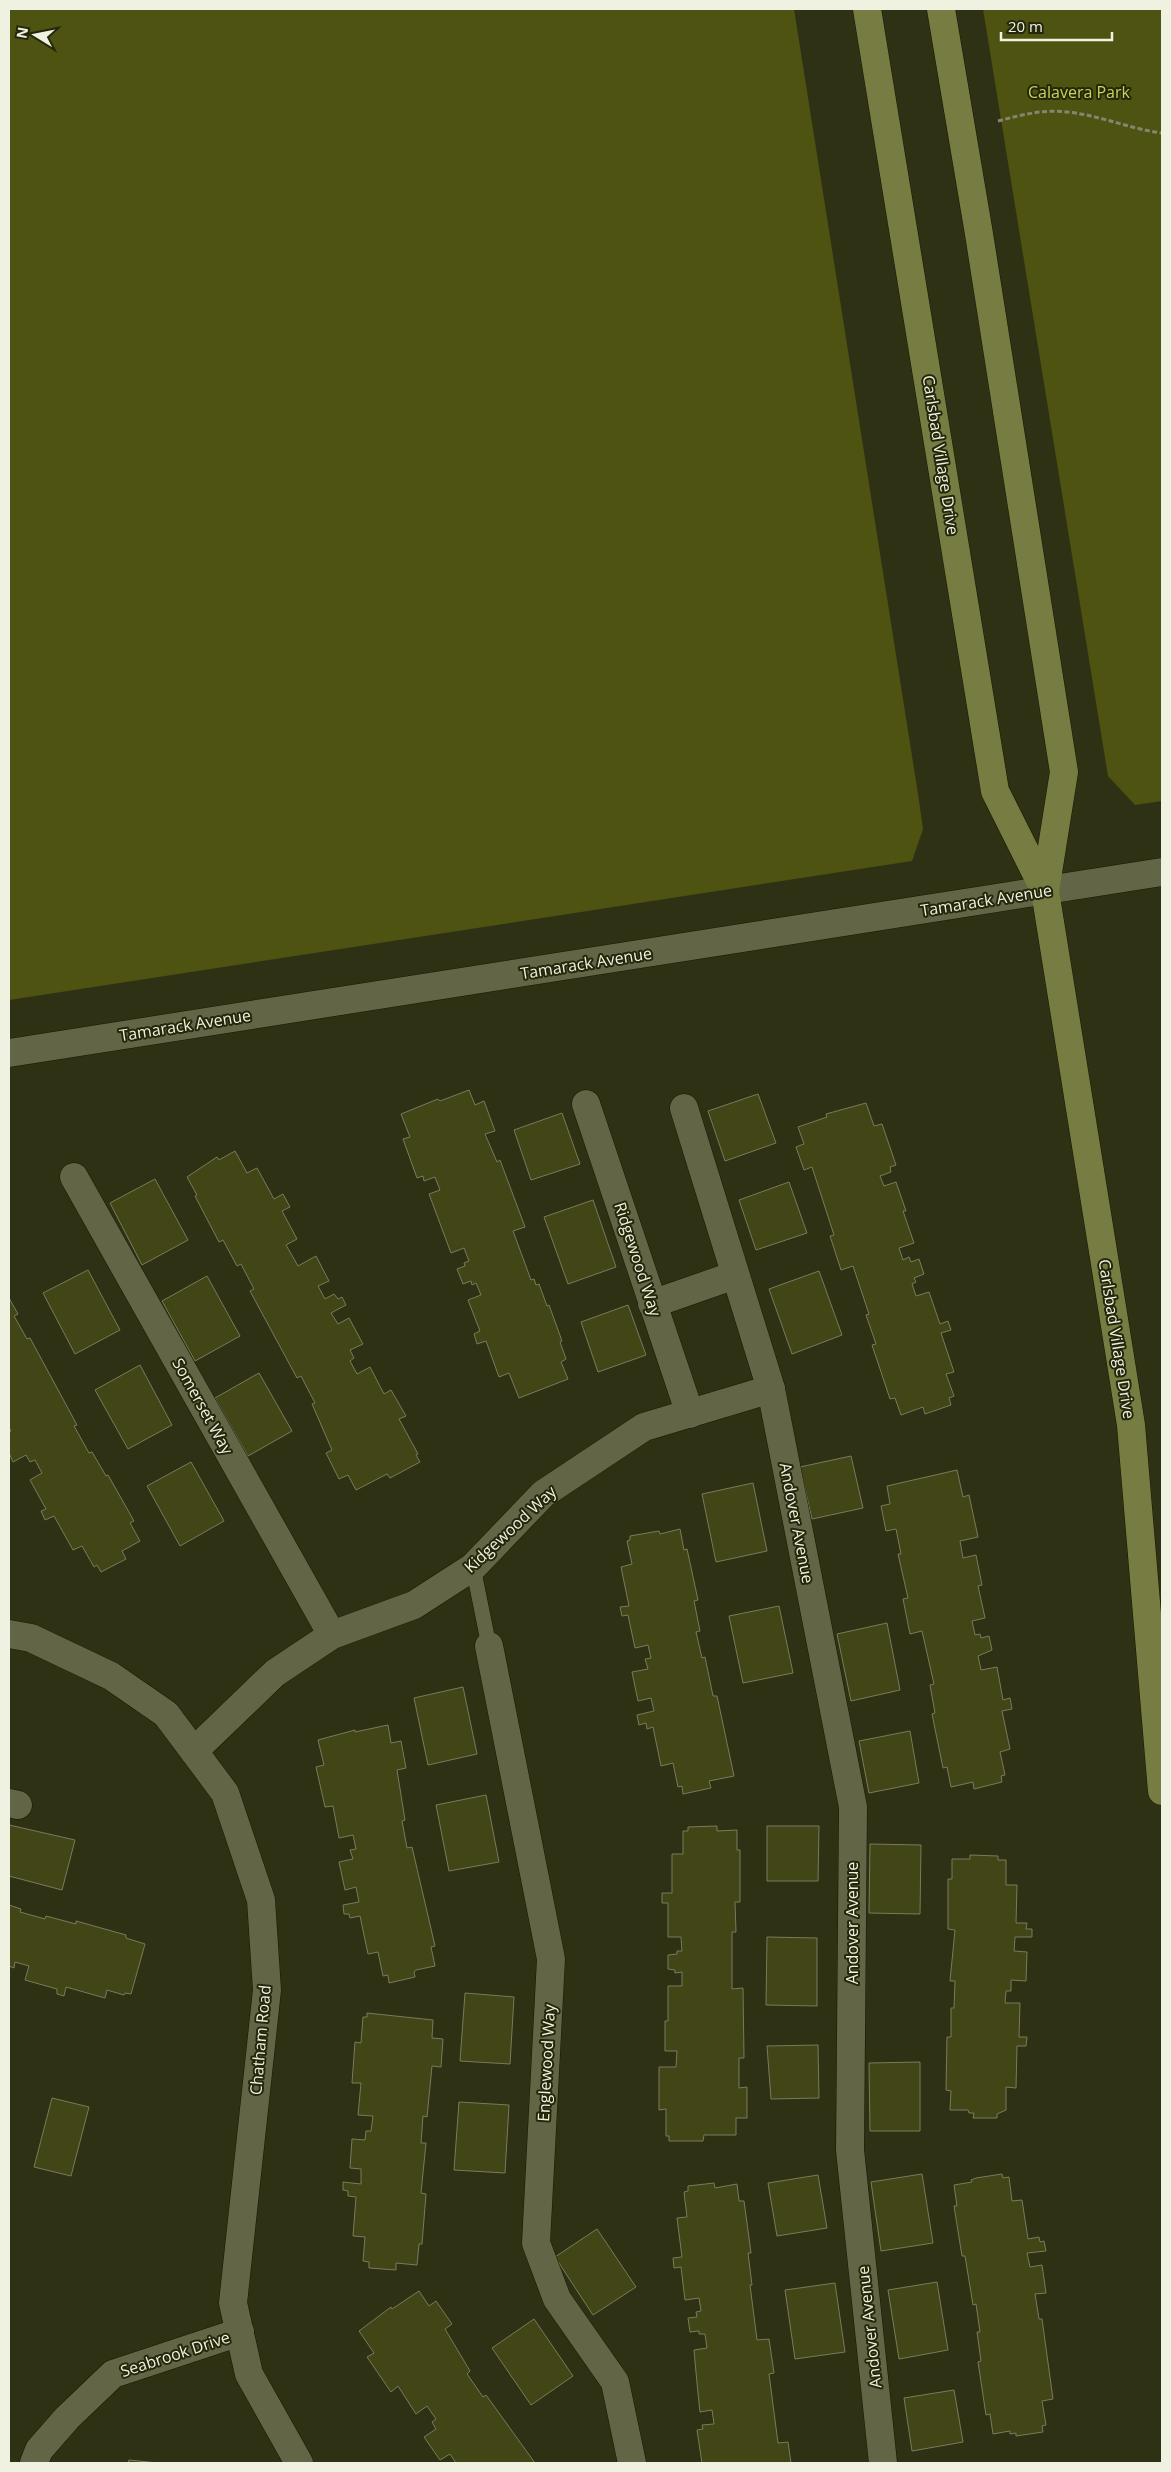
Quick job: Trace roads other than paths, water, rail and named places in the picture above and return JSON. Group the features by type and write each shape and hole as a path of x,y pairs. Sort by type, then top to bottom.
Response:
{"main road":[{"name":"Carlsbad Village Drive","path":"867,9 995,791 1045,890 1132,1424 1162,1791"},
{"name":"Carlsbad Village Drive","path":"941,9 979,234 1064,772 1045,890"}],"street":[{"name":"Tamarack Avenue","path":"9,1053 1162,872"},
{"name":"Ridgewood Way","path":"586,1104 690,1414"},
{"path":"684,1108 771,1389"},
{"name":"Somerset Way","path":"74,1177 332,1635"},
{"path":"652,1304 735,1275"},
{"name":"Kidgewood Way","path":"194,1751 275,1673 332,1635 414,1605 473,1566 543,1494 644,1428 771,1389"},
{"name":"Andover Avenue","path":"771,1389 853,1807 850,2150 884,2463"},
{"name":"Chatham Road","path":"9,1634 32,1638 111,1676 166,1714 225,1793 261,1900 267,1990 233,2303 249,2374 299,2463"},
{"name":"Englewood Way","path":"489,1646 551,1959 536,2243 557,2299 615,2382 632,2463"},
{"name":"Seabrook Drive","path":"34,2463 39,2450 67,2418 113,2374 240,2332"}],"lane":[{"path":"473,1566 489,1646"}],"park label":[{"name":"Calavera Park","path":"1079,92"}]}
